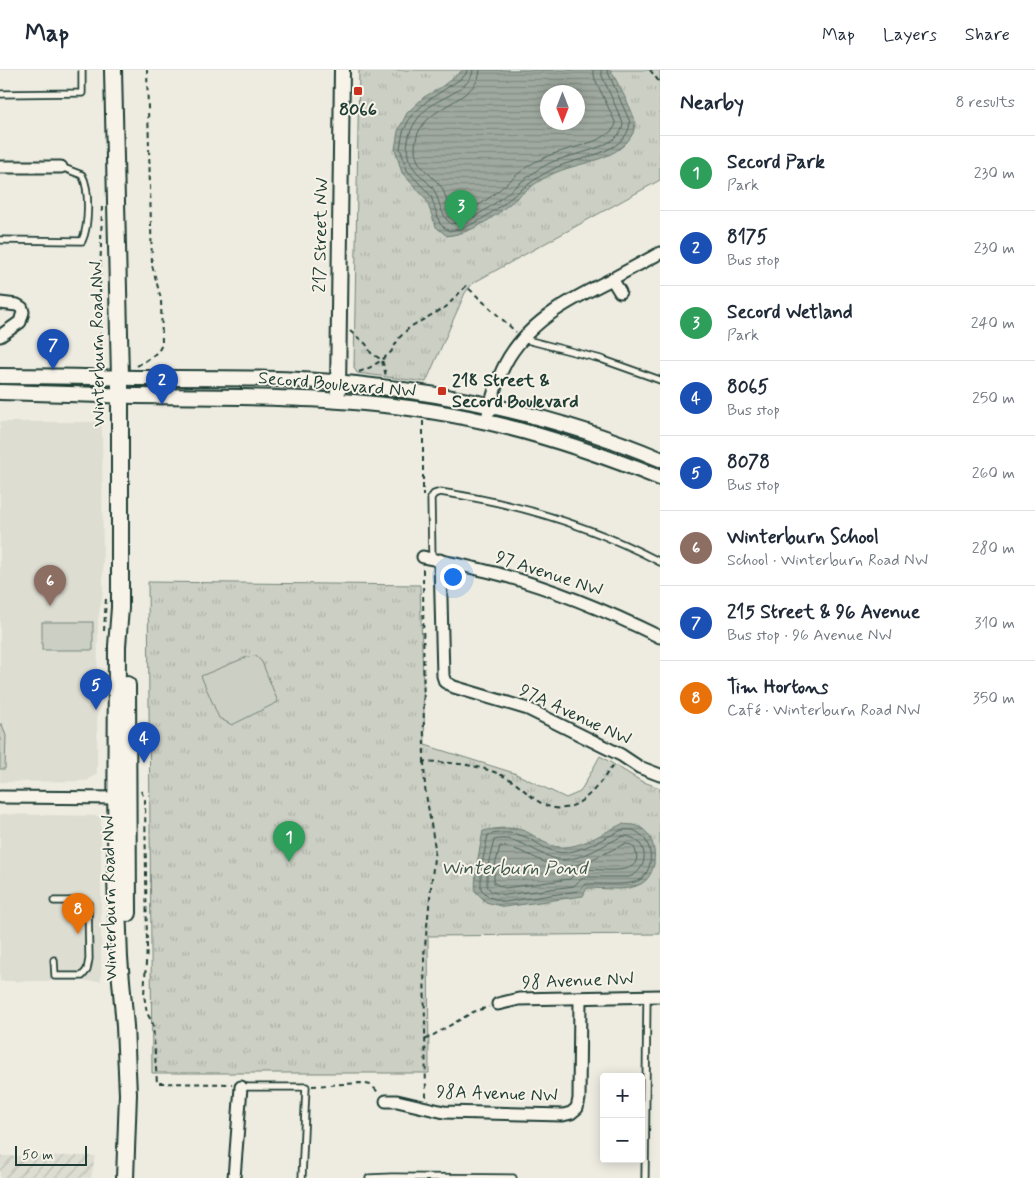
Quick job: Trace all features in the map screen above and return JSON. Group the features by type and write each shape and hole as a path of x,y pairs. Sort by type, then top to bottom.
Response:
{"main road":[{"name":"Winterburn Road NW","path":"113,70 120,377 120,618 116,646 128,939 134,1028 136,1130 134,1178"},
{"name":"Winterburn Road NW","path":"122,798 119,958 128,1094 125,1178"}],"street":[{"name":"217 Street NW","path":"337,400 342,70"},
{"path":"0,167 61,167"},
{"path":"486,422 502,371 523,338 555,310 576,296 660,253"},
{"path":"612,279 620,292"},
{"path":"0,303 17,305 22,308 23,312 20,322 0,336"},
{"name":"Secord Boulevard NW","path":"0,376 268,378 338,383 490,405 559,422 631,446 660,458"},
{"name":"Secord Boulevard NW","path":"0,392 231,395 337,400 422,411 486,422 587,449 660,478"},
{"name":"97 Avenue NW","path":"432,558 503,575 572,598 610,612 660,637"},
{"name":"97A Avenue NW","path":"432,558 445,682 454,687 528,709 660,775"},
{"path":"0,797 122,798"},
{"name":"98 Avenue NW","path":"498,1004 519,999 660,996"},
{"name":"98A Avenue NW","path":"386,1100 454,1113 563,1115 570,1113 577,1108 579,1099 580,999"},
{"path":"234,1178 241,1086"}],"lane":[{"path":"0,94 82,93 82,70"},
{"path":"0,240 82,241 86,232 87,183 82,175 61,167"},
{"path":"523,338 601,359 660,380"},
{"path":"432,558 431,498 434,494 440,492 500,504 541,515 584,529 660,562"},
{"path":"54,901 84,901 88,903 89,959 87,970 82,976 55,976 54,960"},
{"path":"645,1178 647,996"},
{"path":"241,1086 306,1086 302,1178"},
{"path":"369,1178 392,1176 513,1178"}],"path":[{"path":"137,366 157,353 162,347 161,299 152,265 147,70"},
{"path":"650,70 660,84"},
{"path":"356,375 382,360 391,352 399,338 410,327 446,307 466,286 523,338"},
{"path":"339,326 352,332 366,344 371,353 382,360 387,378"},
{"path":"422,411 423,498"},
{"path":"423,1107 426,1097 424,945 435,848 426,796 424,761 432,558"},
{"path":"424,761 479,767 508,779 543,804 561,809 573,807 590,795 621,755"},
{"path":"425,1040 474,1012 498,1004"},
{"path":"157,1083 230,1084 241,1086"},
{"path":"306,1086 360,1083 371,1085 386,1100"}],"shaded area":[{"path":"0,422 102,422 103,592 98,620 97,773 87,781 0,782"},
{"path":"0,814 101,816 101,981 0,981"},
{"path":"0,1156 95,1156 91,1178 0,1178"}],"green space":[{"path":"359,70 660,70 660,180 473,283 465,293 426,382 357,373 354,368"},
{"path":"148,582 420,585 425,745 514,773 566,798 580,792 600,756 641,781 660,788 660,934 428,936 429,1073 152,1073"},
{"path":"42,622 93,622 93,650 42,650"},
{"path":"256,656 262,662 278,702 232,725 219,718 201,676 247,657"},
{"path":"0,724 2,724 6,736 5,769 0,769"}],"water":[{"path":"463,70 611,70 632,111 635,122 633,133 627,142 610,155 557,172 542,179 493,217 464,232 447,236 436,227 426,199 402,173 395,149 398,131 407,113 424,97 440,88"},
{"name":"Winterburn Pond","path":"622,824 635,825 644,830 650,837 653,845 654,863 647,879 641,884 622,889 587,888 583,896 504,907 486,902 475,891 476,869 483,831 514,828 525,831 556,847 568,847 584,843"}],"place":[{"name":"8066","path":"358,91"},
{"name":"Secord Wetland","path":"461,231"},
{"name":"215 Street & 96 Avenue","path":"53,370"},
{"name":"218 Street & Secord Boulevard","path":"442,391"},
{"name":"8175","path":"162,405"},
{"name":"Winterburn School","path":"50,606"},
{"name":"8078","path":"96,710"},
{"name":"8065","path":"144,763"},
{"name":"Secord Park","path":"289,862"},
{"name":"Tim Hortons","path":"78,934"}]}
